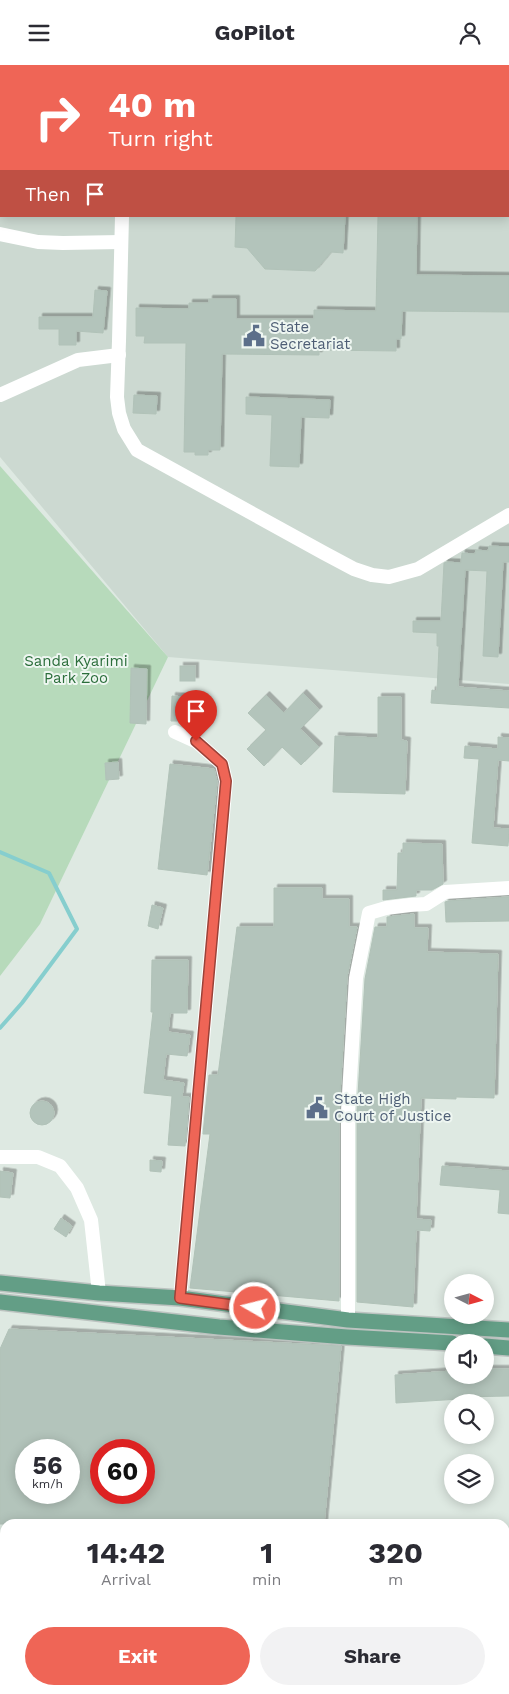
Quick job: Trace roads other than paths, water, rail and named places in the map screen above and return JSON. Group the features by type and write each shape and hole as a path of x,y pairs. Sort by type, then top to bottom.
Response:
{"main road":[{"path":"0,1283 99,1293 180,1298 348,1320 509,1330"},
{"path":"0,1302 219,1327 444,1343"},
{"path":"494,1347 509,1348"}],"street":[{"path":"122,217 117,397 124,429 137,450 354,569 372,575 389,577 418,569 509,515"},
{"path":"0,234 38,242 121,242"},
{"path":"0,395 78,360 119,355"},
{"path":"175,732 196,741 222,764 226,781 180,1298"},
{"path":"348,1320 348,1111 356,978 369,913 386,908 426,905 446,892 509,888"},
{"path":"0,1157 38,1157 60,1166 77,1187 91,1220 99,1293"}],"waterway":[{"path":"0,852 49,873 77,929 22,1003 0,1028"}],"place":[{"name":"State Secretariat","path":"254,336"},
{"name":"State High Court of Justice","path":"317,1108"}],"park label":[{"name":"Sanda Kyarimi Park Zoo","path":"76,670"}]}
